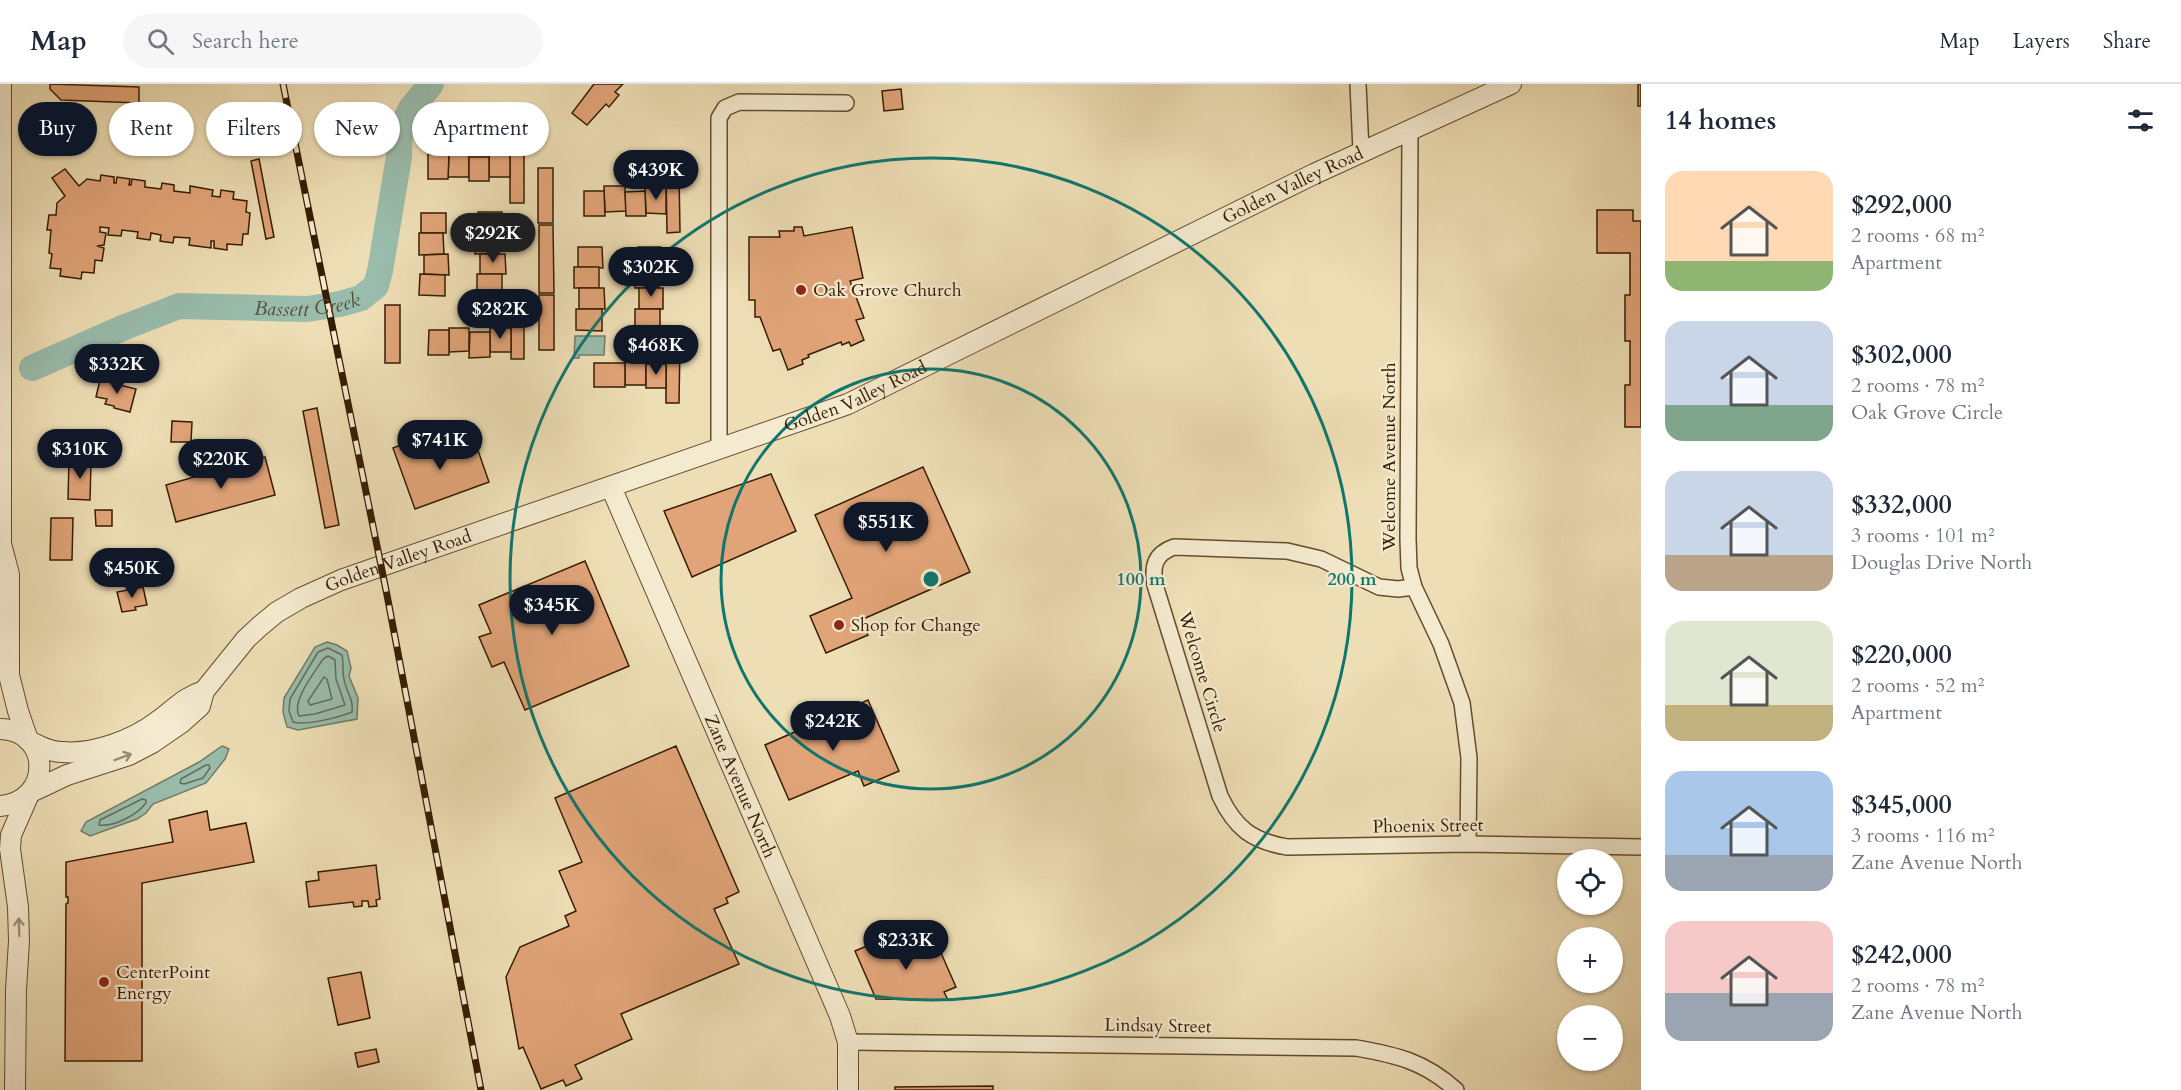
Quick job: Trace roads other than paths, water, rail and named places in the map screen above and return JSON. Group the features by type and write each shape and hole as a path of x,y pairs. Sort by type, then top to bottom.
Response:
{"street":[{"path":"1,84 0,546 9,574 9,675 18,711 38,755 40,771 13,829 10,849 18,907 19,941 15,1090"},
{"path":"1358,84 1361,151"},
{"name":"Golden Valley Road","path":"0,806 16,802 67,775 129,755 152,743 181,723 200,706 204,691 246,639 277,612 301,598 341,580 848,404 1361,151 1511,84"},
{"path":"719,449 719,118 725,108 738,102 846,103"},
{"name":"Welcome Avenue North","path":"1410,130 1409,568 1414,587 1442,644 1462,703 1469,758 1468,844"},
{"name":"Zane Avenue North","path":"611,487 840,1016 848,1042 848,1090"},
{"name":"Welcome Circle","path":"1227,812 1220,796 1155,585 1153,570 1157,558 1165,550 1173,547 1287,551 1322,559 1379,587 1398,589 1414,587"},
{"name":"Golden Valley Road","path":"0,729 19,733 47,750 64,753 100,748 129,738 156,724 189,695 204,691"},
{"name":"Phoenix Street","path":"1227,812 1253,837 1287,848 1468,844 1641,847"},
{"name":"Lindsay Street","path":"848,1042 1356,1048 1414,1061 1440,1076 1456,1090"}],"water":[{"path":"575,336 605,336 604,355 579,355 579,358 574,358"},
{"path":"327,642 347,651 351,668 349,676 358,698 357,719 298,730 287,727 283,712 284,698 315,647"},
{"path":"222,746 229,749 225,759 206,783 153,804 137,819 90,836 81,831 86,822 199,762"}],"waterway":[{"name":"Bassett Creek","path":"32,368 179,306 307,309 361,298 376,286 380,271 399,157 400,131 410,110 431,84"}],"railway":[{"path":"283,84 387,595 481,1090"}],"place":[{"name":"Oak Grove Church","path":"801,290"},
{"name":"Shop for Change","path":"839,625"},
{"name":"CenterPoint Energy","path":"104,982"}]}
